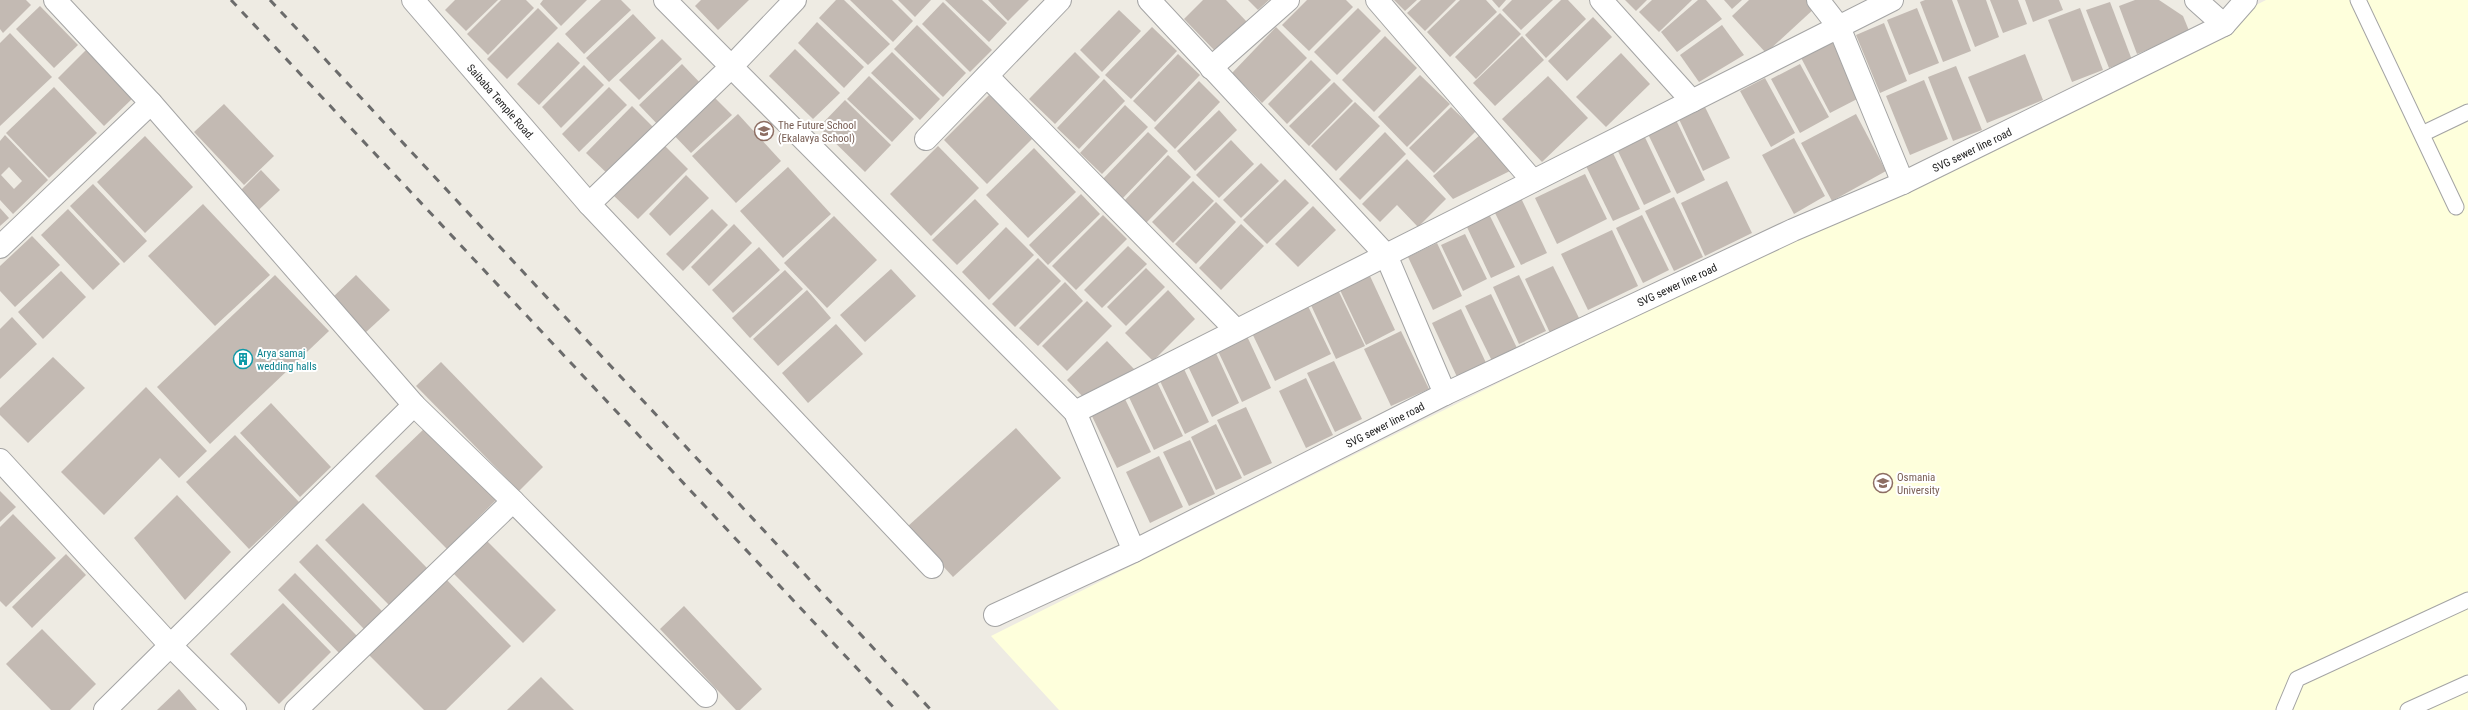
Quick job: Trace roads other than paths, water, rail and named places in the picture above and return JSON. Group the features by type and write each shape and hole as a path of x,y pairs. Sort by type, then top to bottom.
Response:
{"street":[{"path":"54,0 151,103 414,405 513,501 706,696"},
{"name":"Saibaba Temple Road.","path":"413,0 589,204 932,567"},
{"path":"665,0 1075,412 1134,551"},
{"path":"589,204 731,67 795,0"},
{"path":"926,139 1060,0"},
{"path":"1149,0 1386,255 1445,394"},
{"path":"1212,68 1288,0"},
{"path":"1377,0 1533,181"},
{"path":"1601,0 1692,100"},
{"path":"1818,0 1839,27 1903,183"},
{"path":"1075,412 1892,0"},
{"path":"2196,0 2224,25 2246,0"},
{"name":"SVG sewer line road","path":"995,615 1134,551 1445,394 1793,230 1903,183 2224,25"},
{"path":"987,76 1236,330"},
{"path":"0,247 151,103"},
{"path":"105,710 414,405"},
{"path":"0,460 171,646 235,710"},
{"path":"296,710 513,501"}],"lane":[{"path":"2358,0 2456,207"},
{"path":"2422,134 2468,112"},
{"path":"2284,710 2298,679 2468,600"},
{"path":"2408,710 2468,683"}],"railway":[{"path":"231,0 896,710"},
{"path":"270,0 931,710"}],"place":[{"name":"The Future School (Ekalavya School)","path":"764,131"},
{"name":"Arya samaj wedding halls","path":"243,359"},
{"name":"Osmania University","path":"1883,483"}]}
